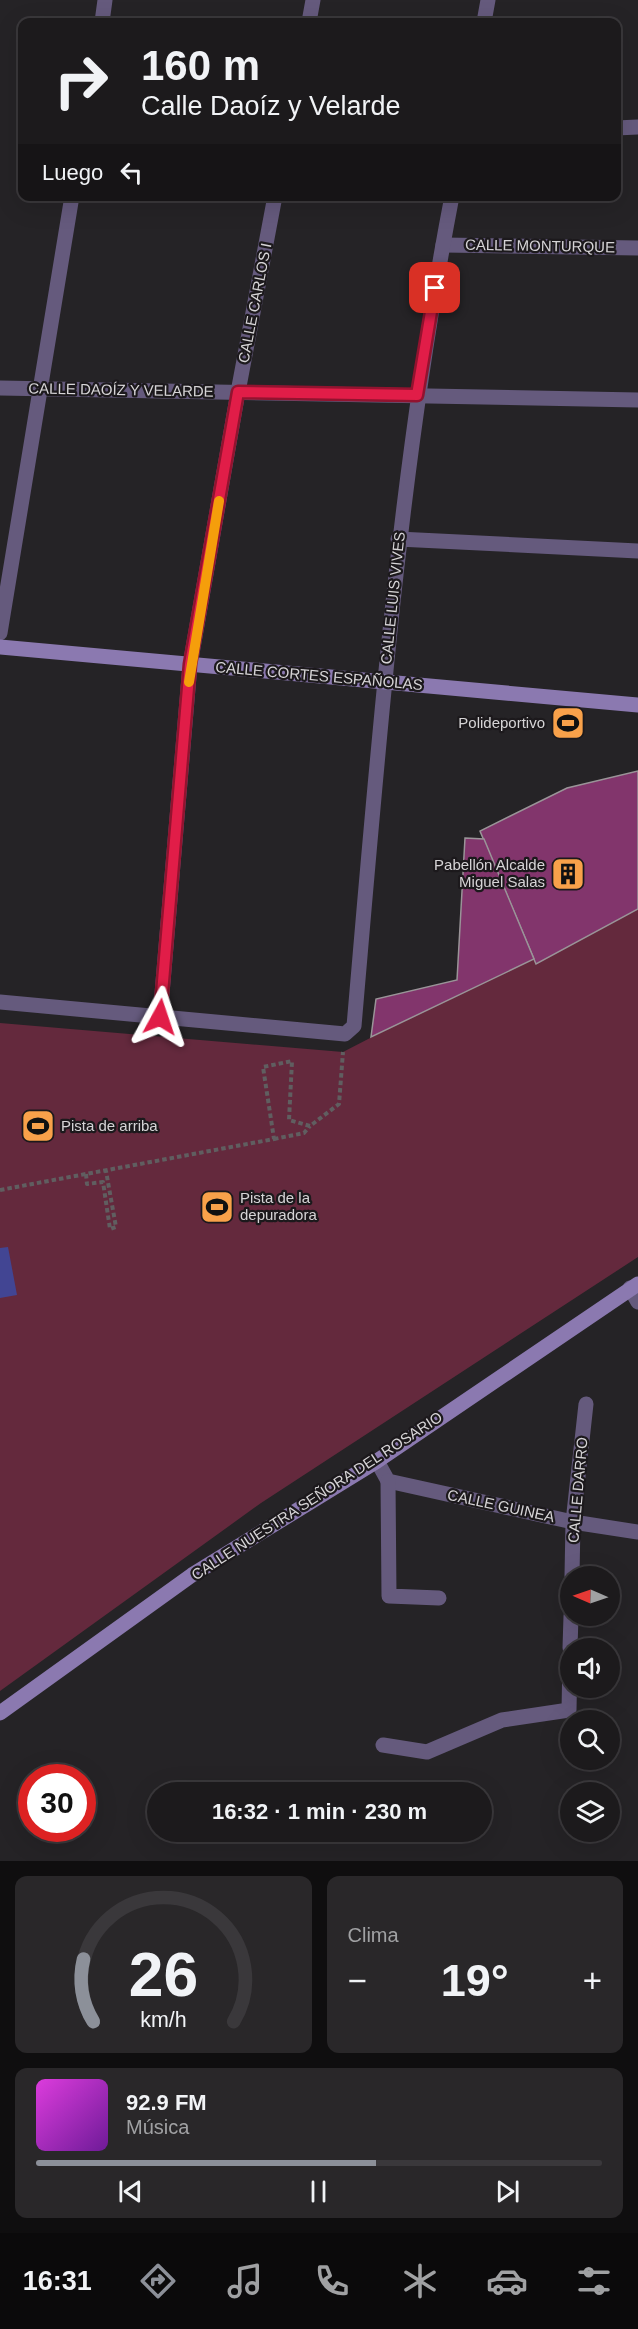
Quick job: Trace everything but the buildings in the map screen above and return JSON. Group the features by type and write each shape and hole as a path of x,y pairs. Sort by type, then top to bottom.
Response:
{"street":[{"path":"103,18 105,0"},
{"path":"310,18 313,0"},
{"path":"485,18 488,0"},
{"path":"621,128 638,127"},
{"path":"0,633 71,201"},
{"name":"CALLE CARLOS I","path":"160,1017 190,664 274,201"},
{"name":"CALLE LUIS VIVES","path":"160,1017 345,1034 354,1026 398,539 417,395 451,201"},
{"name":"CALLE MONTURQUE","path":"442,245 638,248"},
{"name":"CALLE DAOÍZ Y VELARDE","path":"0,388 638,400"},
{"path":"398,539 638,551"},
{"name":"CALLE CORTES ESPAÑOLAS","path":"0,647 638,705"},
{"path":"0,1002 160,1017"},
{"path":"634,1286 638,1302"},
{"name":"CALLE NUESTRA SEÑORA DEL ROSARIO","path":"0,1713 192,1575 377,1461 634,1286"},
{"name":"CALLE DARRO","path":"572,1566 573,1522 586,1404"},
{"path":"377,1461 388,1481 389,1596 439,1598"},
{"name":"CALLE GUINEA","path":"388,1481 573,1522 638,1532"},
{"path":"382,1745 427,1752 502,1720 569,1710 569,1698"}],"path":[{"path":"0,1190 304,1133 339,1104 343,1052"},
{"path":"274,1139 263,1067 292,1061 289,1120 310,1126"},
{"path":"86,1174 87,1184 103,1182 110,1229 116,1227 106,1171"}],"shaded area":[{"path":"638,771 638,1257 261,1503 0,1691 0,1023 343,1052 527,957 480,831 567,788"},
{"path":"8,1247 17,1295 0,1298 0,1248"}],"slow traffic":[{"path":"189,682 190,664 219,501"}],"place":[{"name":"Polideportivo","path":"568,723"},
{"name":"Pabellón Alcalde Miguel Salas","path":"568,874"},
{"name":"Pista de arriba","path":"38,1126"},
{"name":"Pista de la depuradora","path":"217,1207"}],"route":[{"path":"160,1017 190,664 238,392 417,395 435,288"}]}
